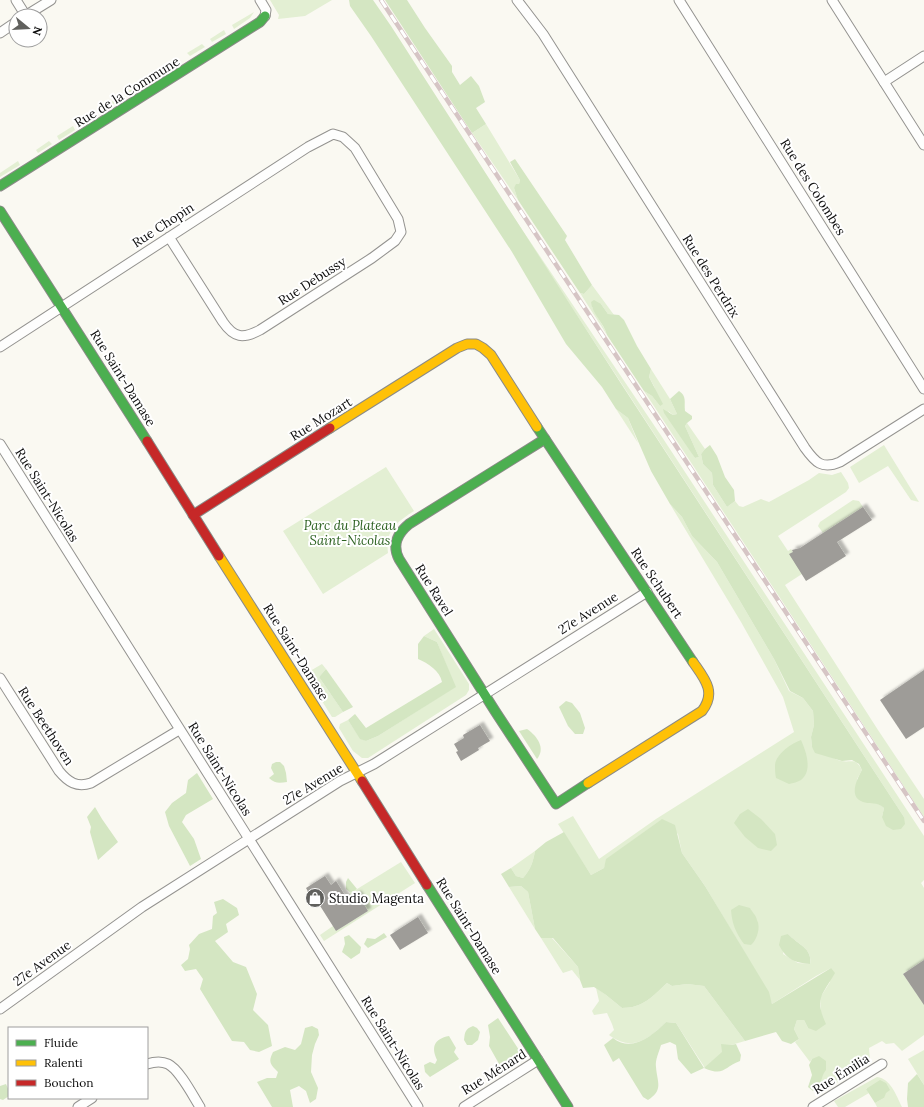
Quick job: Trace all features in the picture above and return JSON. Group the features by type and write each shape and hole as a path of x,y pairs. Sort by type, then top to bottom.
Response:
{"street":[{"path":"38,8 51,0"},
{"name":"Rue de la Commune","path":"0,186 262,21 266,10 260,0"},
{"name":"Rue des Perdrix","path":"518,0 543,34 814,460 824,465 834,465 924,409"},
{"name":"Rue des Colombes","path":"679,0 924,389"},
{"path":"832,0 924,145"},
{"path":"884,82 924,56"},
{"name":"Rue Chopin","path":"0,347 314,144 333,134 344,137"},
{"name":"Rue Debussy","path":"169,237 228,330 236,335 245,335 260,330 372,258 396,241 402,232 398,219 359,153 344,137"},
{"name":"Rue Saint-Damase","path":"0,211 194,514 568,1107"},
{"name":"Rue Schubert","path":"463,346 468,344 476,344 484,348 491,355 706,681 710,694 708,702 702,711 556,804"},
{"name":"Rue Mozart","path":"194,514 463,346"},
{"name":"Rue Ravel","path":"545,439 408,524 401,530 395,542 396,554 399,559 484,694 556,804"},
{"name":"Rue Saint-Nicolas","path":"0,444 418,1107"},
{"name":"27e Avenue","path":"0,1009 142,907 340,781 374,764 647,592"},
{"name":"Rue Beethoven","path":"0,678 59,771 67,781 77,785 86,785 91,783 179,730"},
{"name":"Rue Ménard","path":"464,1107 538,1060"},
{"path":"148,1064 156,1062 167,1063 176,1070 200,1107"},
{"name":"Rue Émilia","path":"813,1107 882,1064"},
{"path":"78,1107 90,1099"}],"green space":[{"path":"270,0 332,0 305,16 278,19 279,15"},
{"path":"349,0 373,0 391,26 622,385 904,817 905,824 901,829 893,830 886,826 882,817 884,808 876,804 858,800 855,788 862,770 859,764 852,760 842,761 815,753 812,747 811,737 814,725 813,711 803,698 790,691 774,659 717,562 692,536 682,517 670,504 651,471 628,418 616,409 602,387 566,344 512,252 350,6"},
{"path":"385,0 407,0 452,66 452,72 460,85 471,76 479,86 485,102 476,108 486,124 472,133"},
{"path":"254,12 250,18 234,29 232,25"},
{"path":"224,30 226,34 212,42 210,39"},
{"path":"202,44 205,47 190,56 187,53"},
{"path":"159,72 161,75 148,83 146,80"},
{"path":"138,85 140,88 126,97 124,94"},
{"path":"116,99 118,102 104,111 102,108"},
{"path":"95,112 97,116 81,126 79,122"},
{"path":"486,124 520,180 519,184 514,188 518,200 472,133"},
{"path":"73,126 75,130 59,140 57,136"},
{"path":"49,141 52,144 38,153 36,150"},
{"path":"515,159 567,236 565,240 592,285 584,294 580,293 518,200 514,188 516,184 519,184 520,180 510,162"},
{"path":"18,161 20,165 0,177 0,173"},
{"path":"496,191 662,437 924,836 924,880 921,883 924,888 924,960 903,974 919,997 924,994 924,1035 902,1051 894,1043 886,1044 882,1041 869,1048 870,1060 868,1063 819,1094 818,1091 821,1081 821,1074 812,1059 810,1062 795,1042 799,1039 794,1029 797,1020 804,1020 808,1028 821,1012 820,998 830,982 831,968 772,1004 768,992 705,886 682,853 678,834 661,820 607,859 604,868 591,875 558,824 573,816 599,859 656,819 794,732 783,697 741,622 670,504 682,517 692,536 717,562 774,659 789,691 803,698 813,711 814,725 811,737 812,747 838,760 853,761 857,763 862,770 857,779 871,803 879,803 884,808 882,817 904,817","holes":["788,934 807,950 810,964 798,963 783,954"]},
{"path":"592,285 614,315 608,314 601,304 592,307 607,335 580,293 584,294"},
{"path":"594,300 601,304 608,314 619,315 624,320 651,369 649,377 663,404 660,406 652,396 644,391 607,335 592,306 591,302"},
{"path":"651,369 670,399 677,414 673,415 668,411 695,458 699,457 685,426 687,423 705,449 701,454 703,464 712,473 713,485 727,507 735,501 739,506 743,507 761,499 769,502 819,473 832,475 841,472 848,483 849,488 846,492 778,536 788,551 791,549 793,552 802,574 785,585 924,799 924,817 644,391 652,396 660,406 654,386 649,377"},
{"path":"679,391 682,393 685,400 685,411 692,416 692,419 685,426 699,457 695,458 664,413 663,409 673,415 677,414 670,399"},
{"path":"616,409 628,418 638,443"},
{"path":"710,445 717,456 725,477 734,490 735,501 727,507 713,485 712,473 703,464 701,454"},
{"path":"884,445 919,502 911,500 888,466 859,483 850,467"},
{"name":"Parc du Plateau Saint-Nicolas","path":"386,467 414,511 402,519 390,533 388,538 388,553 323,594 283,531"},
{"path":"853,500 859,501 863,507 823,533 818,526 820,522"},
{"path":"434,629 469,684 469,690 466,695 368,758 362,758 353,751 339,728 340,724 348,720 360,738 366,741 378,736 455,687 437,642 424,636"},
{"path":"424,636 437,642 456,687 378,736 366,741 360,739 348,720 355,714 366,728 442,682 439,674 433,668 418,659 418,644"},
{"path":"322,664 326,669 319,677 343,712 335,717 332,717 305,674"},
{"path":"326,669 353,707 343,712 319,677"},
{"path":"566,701 572,703 580,713 585,728 583,734 575,734 568,726 559,707"},
{"path":"527,729 539,742 541,751 537,759 519,731"},
{"path":"801,740 806,755 808,766 807,772 801,780 789,784 776,778 776,761 781,753"},
{"path":"280,762 284,766 287,782 275,782 269,778 274,774 271,768 272,764"},
{"path":"197,773 213,799 186,815 182,822 194,839 201,859 190,866 169,826 165,812 172,803 186,793 188,780"},
{"path":"95,807 118,842 98,860 90,832 91,827 87,817"},
{"path":"748,809 761,819 775,834 777,845 771,851 758,848 745,837 734,823 740,814"},
{"path":"662,819 675,825 682,853 705,886 769,992 772,1004 831,968 835,973 821,997 820,1003 822,1015 826,1024 816,1031 808,1028 804,1020 797,1020 794,1029 799,1039 791,1044 782,1041 776,1032 745,1041 704,986 687,984 672,986 667,983 642,1004 629,1008 622,1008 594,987 583,988 578,967 553,938 541,938 535,929 528,892 521,886 509,887 501,874 511,868 516,876 523,878 528,872 535,851 546,842 564,832 591,875 604,868 606,859"},
{"path":"535,851 526,875 523,878 516,876 511,868"},
{"path":"401,862 415,883 324,941 320,935 333,926 336,931 368,911 358,894 343,903 323,910"},
{"path":"348,878 357,889 351,893 346,889 346,882"},
{"path":"521,886 528,892 535,929 509,887"},
{"path":"223,899 237,908 239,915 226,924 228,932 215,941 233,962 246,967 257,994 253,1010 268,1025 272,1046 259,1052 250,1050 244,1042 232,1041 200,989 203,979 196,969 185,971 181,965 188,959 190,949 189,945 199,934 212,929 213,916 217,913 214,902"},
{"path":"739,905 750,908 756,917 759,926 758,933 751,945 744,944 733,924 731,910"},
{"path":"384,933 387,937 368,948 364,944 367,938 375,939"},
{"path":"788,934 807,950 810,964 795,961 788,957 782,950 779,945 781,936"},
{"path":"349,935 361,947 360,953 351,959 342,952 345,944 344,937"},
{"path":"541,938 552,938 578,967 580,980 572,970 563,973"},
{"path":"667,983 672,986 687,984 704,986 745,1041 731,1045 705,1068 676,1023 666,1022 646,1039 639,1042 625,1043 609,1035 614,1030 607,1013 594,1015 592,1011 599,1001 596,988 622,1008 629,1008 647,1001"},
{"path":"498,1018 521,1053 522,1060 516,1065 503,1071 489,1046 490,1037 488,1025"},
{"path":"666,1022 676,1023 704,1068 691,1074 678,1059 676,1045 670,1042 661,1045 656,1064 658,1089 656,1093 648,1100 643,1097 619,1058 613,1062 604,1045 613,1038 627,1044 641,1041 654,1033"},
{"path":"312,1026 318,1029 319,1035 312,1055 311,1072 318,1088 316,1099 310,1103 306,1091 299,1086 290,1090 293,1107 272,1107 257,1082 267,1078 276,1078 278,1072 270,1061 273,1052 285,1047 295,1050 301,1044 305,1028"},
{"path":"473,1026 480,1032 478,1040 472,1045 467,1045 464,1040 465,1033 468,1028"},
{"path":"449,1036 456,1048 454,1052 459,1059 430,1077 425,1072 424,1065 430,1062 435,1064 437,1060 434,1051 435,1044 440,1039"},
{"path":"721,1044 736,1044 741,1055 740,1061 724,1070 716,1072 704,1068 722,1052"},
{"path":"924,1050 924,1085 908,1059"},
{"path":"819,1056 826,1061 826,1070 818,1091 813,1091 808,1087 812,1075 809,1065 812,1059"},
{"path":"917,1074 924,1085 924,1107 908,1107 908,1083"},
{"path":"877,1077 882,1078 889,1084 902,1107 877,1107 875,1103 884,1098 866,1088 869,1093 845,1107 838,1107 834,1101"},
{"path":"880,1080 886,1083 890,1090 886,1093 884,1098 875,1103 866,1089"},
{"path":"6,1084 8,1089 8,1097 3,1100 0,1099 0,1086"}],"building":[{"path":"863,507 872,520 837,542 846,556 806,581 789,554 793,552 792,550 800,548"},
{"path":"924,670 924,727 906,739 880,700"},
{"path":"480,725 490,741 461,761 454,744 464,738 463,735"},
{"path":"325,876 331,885 336,881 348,900 358,894 368,911 336,931 317,901 314,903 306,888"},
{"path":"418,917 428,933 400,950 390,935"},
{"path":"924,960 924,1005 903,974"}],"railway":[{"path":"381,0 924,821"}],"traffic: fast":[{"path":"0,186 260,22 265,16"},
{"path":"0,211 147,441"},
{"path":"537,427 693,662"},
{"path":"545,439 409,524 401,532 397,540 396,549 399,559 556,804 588,783"},
{"path":"427,885 568,1107"}],"traffic: slow":[{"path":"330,428 457,348 467,344 476,344 491,355 537,427"},
{"path":"219,556 362,781"},
{"path":"588,783 702,711 706,704 709,691 705,680 693,662"}],"traffic: jam":[{"path":"193,515 330,428"},
{"path":"147,441 219,556"},
{"path":"362,781 427,885"}],"place":[{"name":"Studio Magenta","path":"315,898"}]}
